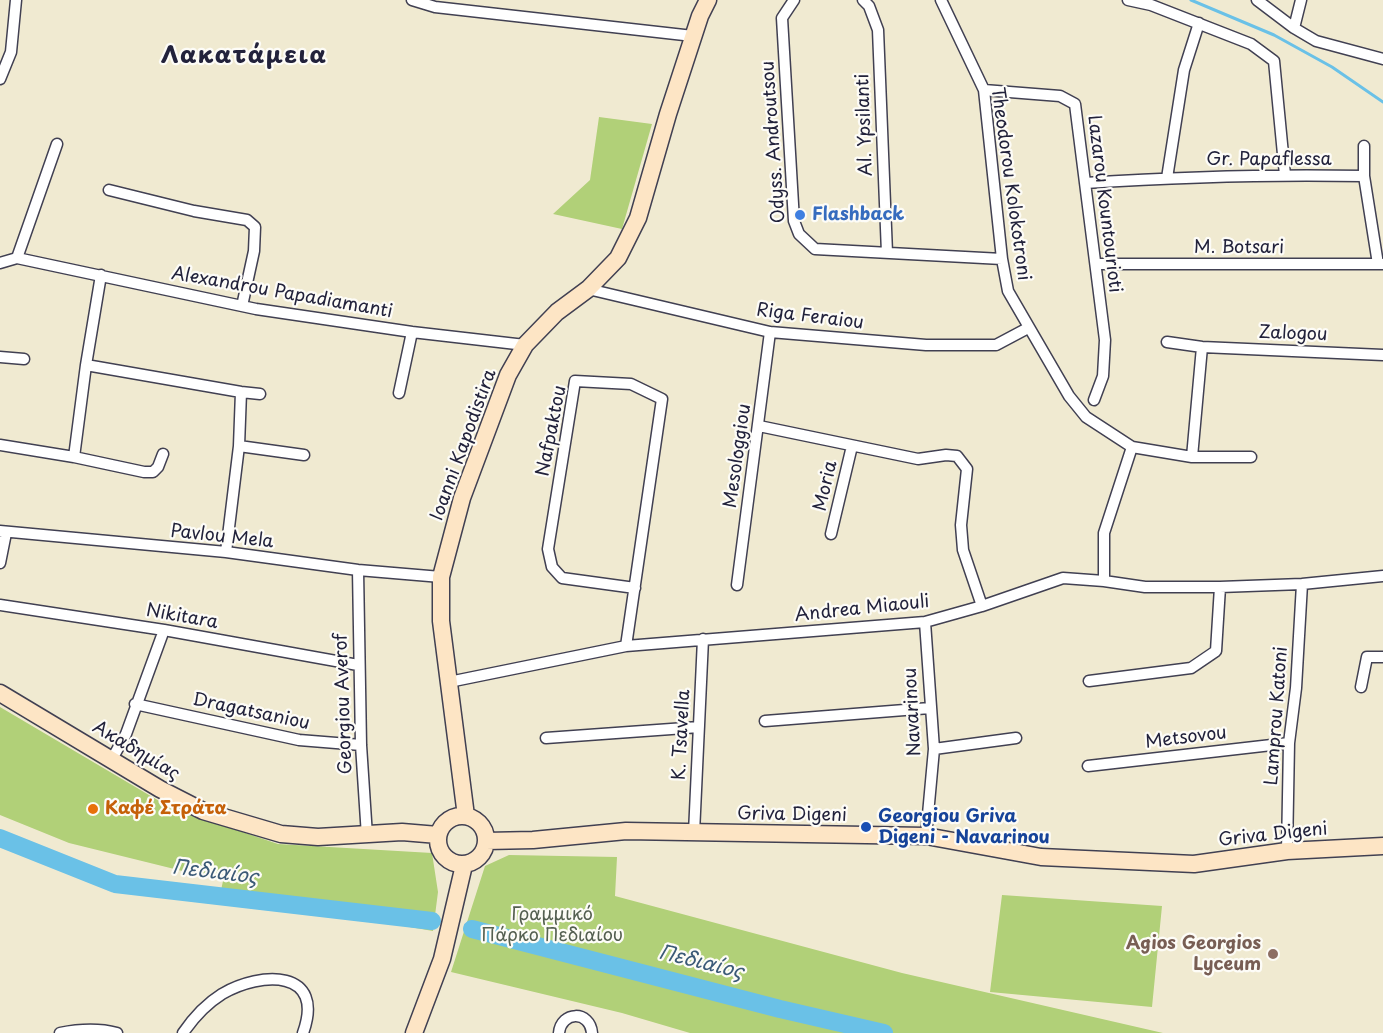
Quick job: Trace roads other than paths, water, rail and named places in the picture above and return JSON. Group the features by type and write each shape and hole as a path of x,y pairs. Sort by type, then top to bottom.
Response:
{"street":[{"path":"0,79 16,0"},
{"path":"411,0 435,7 693,36"},
{"name":"Ioanni Kapodistira","path":"466,816 441,621 441,577 462,498 508,375 525,345 558,312 588,289 618,258 638,218 693,36 708,0"},
{"name":"Odyss. Androutsou","path":"794,0 782,18 794,221 800,234 815,249 1002,259"},
{"name":"Al. Ypsilanti","path":"863,0 869,6 878,30 886,253"},
{"name":"Theodorou Kolokotroni","path":"940,0 984,90 1002,259 1008,291 1069,396 1086,417 1132,447"},
{"path":"1128,0 1151,4 1251,44 1274,61 1285,175"},
{"path":"1257,0 1294,28 1316,41 1383,59"},
{"path":"1294,28 1301,0"},
{"path":"1167,178 1184,70 1199,23"},
{"name":"Lazarou Kountourioti","path":"984,90 1060,96 1075,104 1105,340 1102,376 1094,400"},
{"path":"17,258 57,144"},
{"path":"1364,146 1364,176 1381,264"},
{"name":"Gr. Papaflessa","path":"1085,183 1285,175 1364,176"},
{"path":"109,190 194,211 247,220 255,227 254,251 242,306"},
{"name":"Alexandrou Papadiamanti","path":"0,263 17,258 242,306 412,332 525,345"},
{"name":"M. Botsari","path":"1096,264 1381,264"},
{"path":"74,457 101,275"},
{"name":"Riga Feraiou","path":"588,289 770,332 926,345 996,345 1028,328"},
{"path":"399,393 412,332"},
{"name":"Mesologgiou","path":"737,585 770,332"},
{"name":"Zalogou","path":"1167,342 1202,347 1383,355"},
{"path":"1192,457 1202,347"},
{"path":"0,357 24,359"},
{"path":"86,365 242,392 260,393"},
{"name":"Nafpaktou","path":"626,646 635,588 662,399 631,384 575,381 548,549 552,567 562,578 635,588"},
{"path":"226,552 240,446 242,392"},
{"path":"759,426 918,459 946,455 957,456 966,469 961,525 963,550 982,606"},
{"path":"0,445 74,457 144,472 153,472 158,467 163,454"},
{"path":"240,446 304,455"},
{"name":"Moria","path":"831,534 852,446"},
{"path":"1104,580 1104,533 1132,447 1192,457 1251,457"},
{"path":"0,562 3,532"},
{"name":"Pavlou Mela","path":"3,532 226,552 358,570 441,577"},
{"name":"Georgiou Averof","path":"358,570 358,665 367,836"},
{"name":"Andrea Miaouli","path":"450,682 626,646 925,622 982,606 1063,578 1104,580 1144,587 1220,587 1302,584 1383,576"},
{"name":"Lamprou Katoni","path":"1287,851 1289,743 1296,688 1302,584"},
{"path":"1089,681 1191,668 1216,651 1220,587"},
{"name":"Nikitara","path":"0,605 164,630 358,665"},
{"name":"Navarinou","path":"925,622 934,749 926,836"},
{"path":"112,759 126,734 135,704 164,630"},
{"name":"K. Tsavella","path":"694,833 704,639"},
{"path":"1361,687 1367,657 1383,657"},
{"name":"Ακαδημίας","path":"0,693 160,789 203,811 238,823 281,834 318,837 367,836 402,832 438,835"},
{"name":"Dragatsaniou","path":"135,704 299,740 361,746"},
{"path":"765,721 930,708"},
{"path":"546,738 699,728"},
{"path":"934,749 1016,738"},
{"name":"Metsovou","path":"1088,766 1289,743"},
{"path":"466,816 484,830 486,841 484,850 474,862 464,865 450,862 439,849 438,835 451,818 466,816"},
{"name":"Griva Digeni","path":"486,841 534,840 626,831 926,836 1041,857 1194,864 1287,851 1383,846"},
{"path":"414,1033 442,959 464,865"},
{"path":"183,1033 193,1018 207,1004 224,993 245,983 266,980 281,980 294,984 307,996 308,1008 303,1033"},
{"path":"559,1033 562,1022 576,1015 590,1023 592,1033"},
{"path":"60,1033 84,1029 117,1033"}],"waterway":[{"path":"1191,0 1274,35 1332,67 1383,102"},
{"name":"Πεδιαίος","path":"0,838 115,884 432,921"},
{"name":"Πεδιαίος","path":"472,929 780,1009 884,1033"}],"place":[{"name":"Flashback","path":"800,215"},
{"name":"Καφέ Στράτα","path":"93,809"},
{"name":"Georgiou Griva Digeni - Navarinou","path":"866,827"},
{"name":"Agios Georgios Lyceum","path":"1273,954"}],"district":[{"name":"Λακατάμεια","path":"244,56"}],"park label":[{"name":"Γραμμικό Πάρκο Πεδιαίου","path":"552,925"}]}
